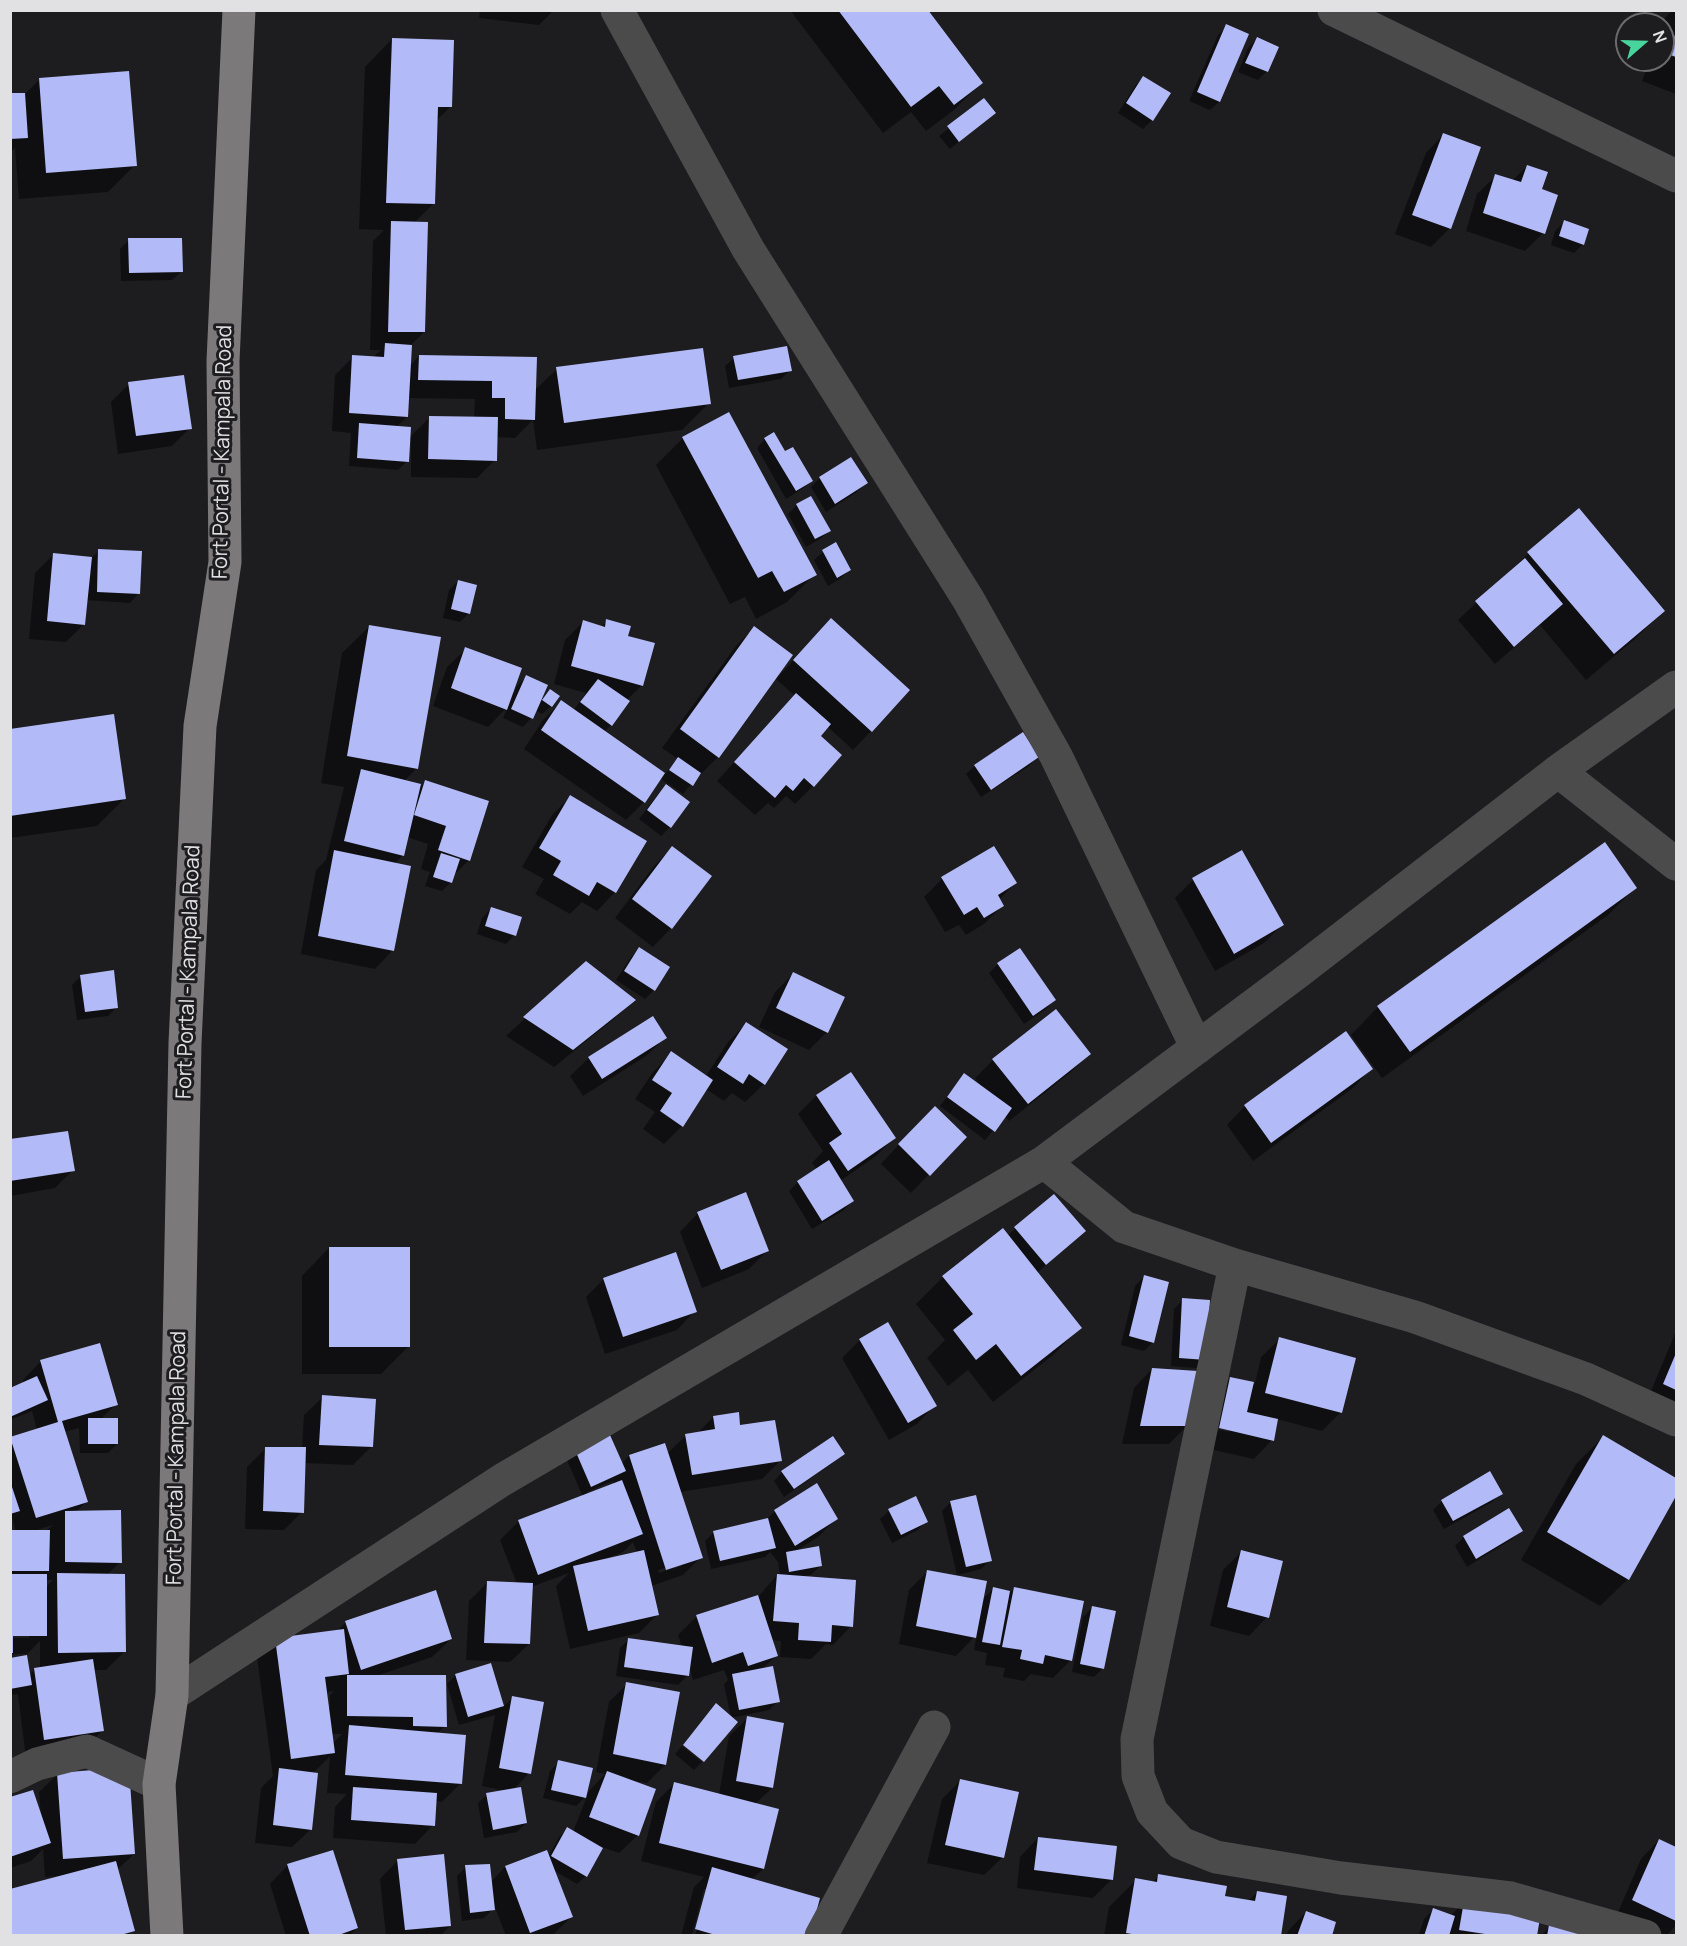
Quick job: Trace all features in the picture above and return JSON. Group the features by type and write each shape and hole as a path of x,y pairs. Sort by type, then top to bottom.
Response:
{"main road":[{"name":"Fort Portal - Kampala Road","path":"167,1935 159,1784 171,1695 185,1043 200,726 225,562 223,361 239,10"}],"street":[{"path":"617,10 748,249 974,609 1056,756 1197,1048"},
{"path":"1334,10 1677,176"},
{"path":"171,1695 502,1480 1044,1162 1197,1048 1558,771 1677,687"},
{"path":"1558,771 1677,864"},
{"path":"1044,1162 1124,1227 1235,1265 1415,1317 1586,1379 1677,1420"},
{"path":"1235,1265 1137,1739 1138,1776 1152,1812 1181,1843 1216,1857 1341,1878 1511,1898 1645,1935"},
{"path":"821,1935 934,1727"},
{"path":"19,1769 87,1751 159,1784"}],"building":[{"path":"838,10 928,10 983,83 954,105 939,86 911,107"},
{"path":"1226,24 1249,34 1220,102 1197,92"},
{"path":"1676,32 1676,57 1675,57"},
{"path":"1257,37 1279,47 1268,72 1245,63"},
{"path":"392,38 454,40 452,107 438,107 435,204 386,203"},
{"path":"129,71 137,166 46,173 39,78"},
{"path":"1143,76 1171,93 1153,121 1126,103"},
{"path":"10,93 25,93 28,138 10,139"},
{"path":"984,98 996,113 959,142 947,126"},
{"path":"1443,133 1481,147 1451,229 1412,215"},
{"path":"1527,165 1548,172 1542,189 1558,195 1545,234 1483,213 1495,174 1521,182"},
{"path":"1564,220 1589,229 1584,245 1559,236"},
{"path":"391,221 428,222 425,332 388,332"},
{"path":"128,238 182,238 183,272 129,273"},
{"path":"385,343 412,345 408,417 349,413 352,355 384,357"},
{"path":"787,346 792,371 738,380 733,356"},
{"path":"703,348 711,404 564,423 556,367"},
{"path":"419,355 537,357 535,420 505,419 505,398 492,398 492,381 418,380"},
{"path":"184,375 192,429 136,436 128,382"},
{"path":"729,412 817,575 784,592 772,571 758,578 682,437"},
{"path":"429,416 498,417 497,461 428,459"},
{"path":"359,423 411,427 409,462 357,458"},
{"path":"774,432 785,451 793,447 813,481 796,491 764,438"},
{"path":"851,457 868,483 835,504 819,477"},
{"path":"811,496 831,531 815,539 796,504"},
{"path":"1579,508 1665,611 1614,654 1527,552"},
{"path":"836,542 851,570 837,578 822,550"},
{"path":"98,549 142,551 140,594 97,592"},
{"path":"53,553 92,557 85,625 47,621"},
{"path":"1525,558 1563,604 1514,647 1475,601"},
{"path":"458,580 477,585 470,614 451,609"},
{"path":"831,618 910,690 872,732 793,660"},
{"path":"606,619 631,626 628,636 655,643 643,686 571,666 583,620 605,627"},
{"path":"369,625 441,637 418,769 347,756"},
{"path":"754,626 793,655 719,758 680,729"},
{"path":"465,647 522,668 507,710 451,688"},
{"path":"526,675 548,685 533,719 511,709"},
{"path":"598,679 630,701 612,726 580,702"},
{"path":"550,689 560,696 552,707 542,700"},
{"path":"796,693 831,724 821,736 842,755 814,787 804,778 793,791 786,785 775,798 734,762"},
{"path":"561,700 665,773 645,803 541,730"},
{"path":"114,714 126,799 10,816 10,729"},
{"path":"1023,732 1039,757 991,790 974,765"},
{"path":"678,757 701,773 693,786 669,770"},
{"path":"361,769 421,784 404,856 344,841"},
{"path":"425,780 489,801 470,861 438,850 446,826 414,815"},
{"path":"666,784 690,802 671,828 647,810"},
{"path":"570,795 647,841 616,893 597,882 589,896 553,875 561,861 539,848"},
{"path":"1605,842 1637,888 1410,1052 1377,1006"},
{"path":"672,846 712,876 672,929 632,899"},
{"path":"994,846 1017,883 998,895 1004,906 984,918 977,907 964,915 941,877"},
{"path":"334,850 411,866 394,951 318,936"},
{"path":"1242,850 1284,925 1234,954 1192,878"},
{"path":"441,853 460,859 452,883 433,877"},
{"path":"491,907 522,917 516,936 485,926"},
{"path":"639,947 670,967 655,991 624,971"},
{"path":"1020,948 1056,1000 1033,1016 997,963"},
{"path":"586,961 636,1000 573,1050 523,1017"},
{"path":"114,970 118,1008 85,1012 80,975"},
{"path":"793,972 845,997 828,1033 776,1008"},
{"path":"1056,1009 1091,1054 1028,1104 992,1059"},
{"path":"653,1016 667,1038 602,1079 588,1057"},
{"path":"746,1022 788,1049 765,1085 749,1074 743,1084 717,1067"},
{"path":"1346,1031 1373,1069 1271,1143 1244,1105"},
{"path":"671,1051 713,1080 683,1127 660,1111 672,1093 652,1080"},
{"path":"851,1072 896,1138 848,1171 829,1143 842,1134 816,1095"},
{"path":"964,1073 1012,1108 995,1132 947,1097"},
{"path":"935,1106 967,1137 930,1176 898,1144"},
{"path":"68,1131 75,1171 10,1181 10,1139"},
{"path":"829,1160 854,1201 822,1221 797,1181"},
{"path":"746,1192 769,1251 721,1270 697,1212"},
{"path":"1054,1194 1086,1231 1046,1265 1014,1227"},
{"path":"1003,1228 1082,1328 1021,1376 996,1344 976,1360 953,1330 973,1314 942,1276"},
{"path":"329,1247 410,1247 410,1347 329,1347"},
{"path":"676,1252 697,1312 623,1337 603,1278"},
{"path":"1144,1275 1169,1282 1154,1343 1129,1336"},
{"path":"1182,1298 1210,1300 1206,1360 1179,1358"},
{"path":"888,1322 937,1406 908,1423 859,1339"},
{"path":"1279,1337 1356,1358 1342,1413 1265,1393"},
{"path":"100,1343 118,1405 62,1421 88,1502 36,1518 10,1437 58,1422 40,1360"},
{"path":"1676,1353 1676,1390 1663,1384"},
{"path":"1152,1368 1198,1371 1189,1426 1140,1426"},
{"path":"37,1376 48,1400 10,1417 10,1388"},
{"path":"1230,1377 1254,1382 1247,1412 1278,1419 1274,1441 1219,1428"},
{"path":"322,1395 376,1399 373,1447 319,1445"},
{"path":"739,1412 740,1425 775,1420 782,1461 692,1475 685,1434 715,1429 713,1416"},
{"path":"88,1418 118,1418 118,1444 88,1444"},
{"path":"610,1435 626,1471 591,1487 575,1450"},
{"path":"1603,1435 1676,1478 1676,1496 1629,1580 1547,1532"},
{"path":"833,1436 845,1454 794,1489 781,1471"},
{"path":"665,1443 703,1558 666,1570 629,1455"},
{"path":"265,1447 306,1447 304,1513 263,1511"},
{"path":"1490,1471 1503,1494 1453,1521 1441,1500"},
{"path":"622,1480 643,1534 538,1575 518,1520"},
{"path":"10,1481 20,1511 10,1514"},
{"path":"817,1483 838,1519 795,1546 774,1510"},
{"path":"976,1495 992,1561 966,1567 950,1501"},
{"path":"916,1496 928,1522 901,1535 888,1509"},
{"path":"1509,1508 1523,1531 1476,1559 1463,1536"},
{"path":"121,1510 122,1563 65,1562 65,1511"},
{"path":"768,1518 776,1548 720,1561 713,1531"},
{"path":"10,1530 50,1530 49,1571 10,1571"},
{"path":"819,1546 822,1566 789,1572 786,1552"},
{"path":"644,1550 659,1615 588,1631 573,1566"},
{"path":"1241,1550 1283,1561 1269,1618 1227,1607"},
{"path":"927,1570 987,1581 976,1638 916,1626"},
{"path":"57,1573 125,1574 126,1652 58,1653"},
{"path":"12,1574 47,1574 47,1636 13,1636 13,1653 10,1653"},
{"path":"777,1574 856,1580 853,1627 832,1625 831,1642 798,1640 799,1623 773,1621"},
{"path":"487,1581 533,1583 530,1644 484,1643"},
{"path":"993,1587 1010,1591 1000,1645 982,1642"},
{"path":"1014,1587 1084,1601 1072,1661 1045,1655 1043,1664 1020,1659 1022,1650 1002,1647"},
{"path":"436,1590 452,1639 361,1670 345,1621"},
{"path":"758,1595 778,1656 748,1666 743,1652 712,1663 696,1615"},
{"path":"1092,1606 1116,1611 1104,1669 1080,1664"},
{"path":"344,1629 349,1674 325,1677 335,1753 291,1759 275,1638"},
{"path":"628,1638 693,1647 689,1676 624,1667"},
{"path":"27,1655 32,1685 10,1689 10,1658"},
{"path":"93,1659 104,1731 44,1740 34,1668"},
{"path":"491,1663 504,1706 468,1717 455,1674"},
{"path":"773,1666 780,1702 739,1710 732,1674"},
{"path":"347,1675 446,1675 447,1727 413,1726 413,1717 347,1716"},
{"path":"626,1682 680,1692 666,1765 613,1754"},
{"path":"512,1696 544,1702 531,1774 499,1768"},
{"path":"716,1703 738,1722 704,1762 683,1745"},
{"path":"747,1716 784,1723 773,1788 736,1781"},
{"path":"349,1725 466,1735 462,1784 345,1775"},
{"path":"558,1760 593,1768 586,1798 551,1790"},
{"path":"129,1767 135,1854 63,1859 57,1773"},
{"path":"279,1768 318,1773 312,1830 273,1825"},
{"path":"607,1771 656,1789 639,1836 589,1817"},
{"path":"960,1779 1019,1792 1004,1858 945,1845"},
{"path":"674,1782 779,1809 764,1869 659,1843"},
{"path":"353,1787 437,1793 435,1826 351,1820"},
{"path":"521,1787 527,1823 493,1830 486,1793"},
{"path":"33,1790 51,1843 10,1857 10,1797"},
{"path":"567,1827 603,1848 587,1877 551,1856"},
{"path":"1038,1837 1117,1846 1113,1880 1034,1870"},
{"path":"1659,1839 1676,1847 1676,1921 1632,1900"},
{"path":"333,1850 358,1928 336,1936 310,1936 287,1864"},
{"path":"547,1850 573,1917 530,1933 505,1866"},
{"path":"444,1854 451,1926 405,1930 397,1859"},
{"path":"116,1861 135,1931 117,1936 10,1936 10,1889"},
{"path":"490,1864 495,1910 470,1913 465,1865"},
{"path":"712,1867 820,1898 810,1936 719,1936 695,1929"},
{"path":"1158,1874 1227,1886 1225,1896 1255,1901 1257,1891 1287,1896 1281,1936 1143,1936 1126,1933 1135,1878 1157,1882"},
{"path":"1464,1901 1541,1912 1537,1936 1498,1936 1459,1930"},
{"path":"1433,1908 1455,1916 1449,1936 1424,1936"},
{"path":"1306,1911 1336,1922 1332,1936 1297,1936"},
{"path":"1549,1925 1597,1936 1547,1936"}]}
